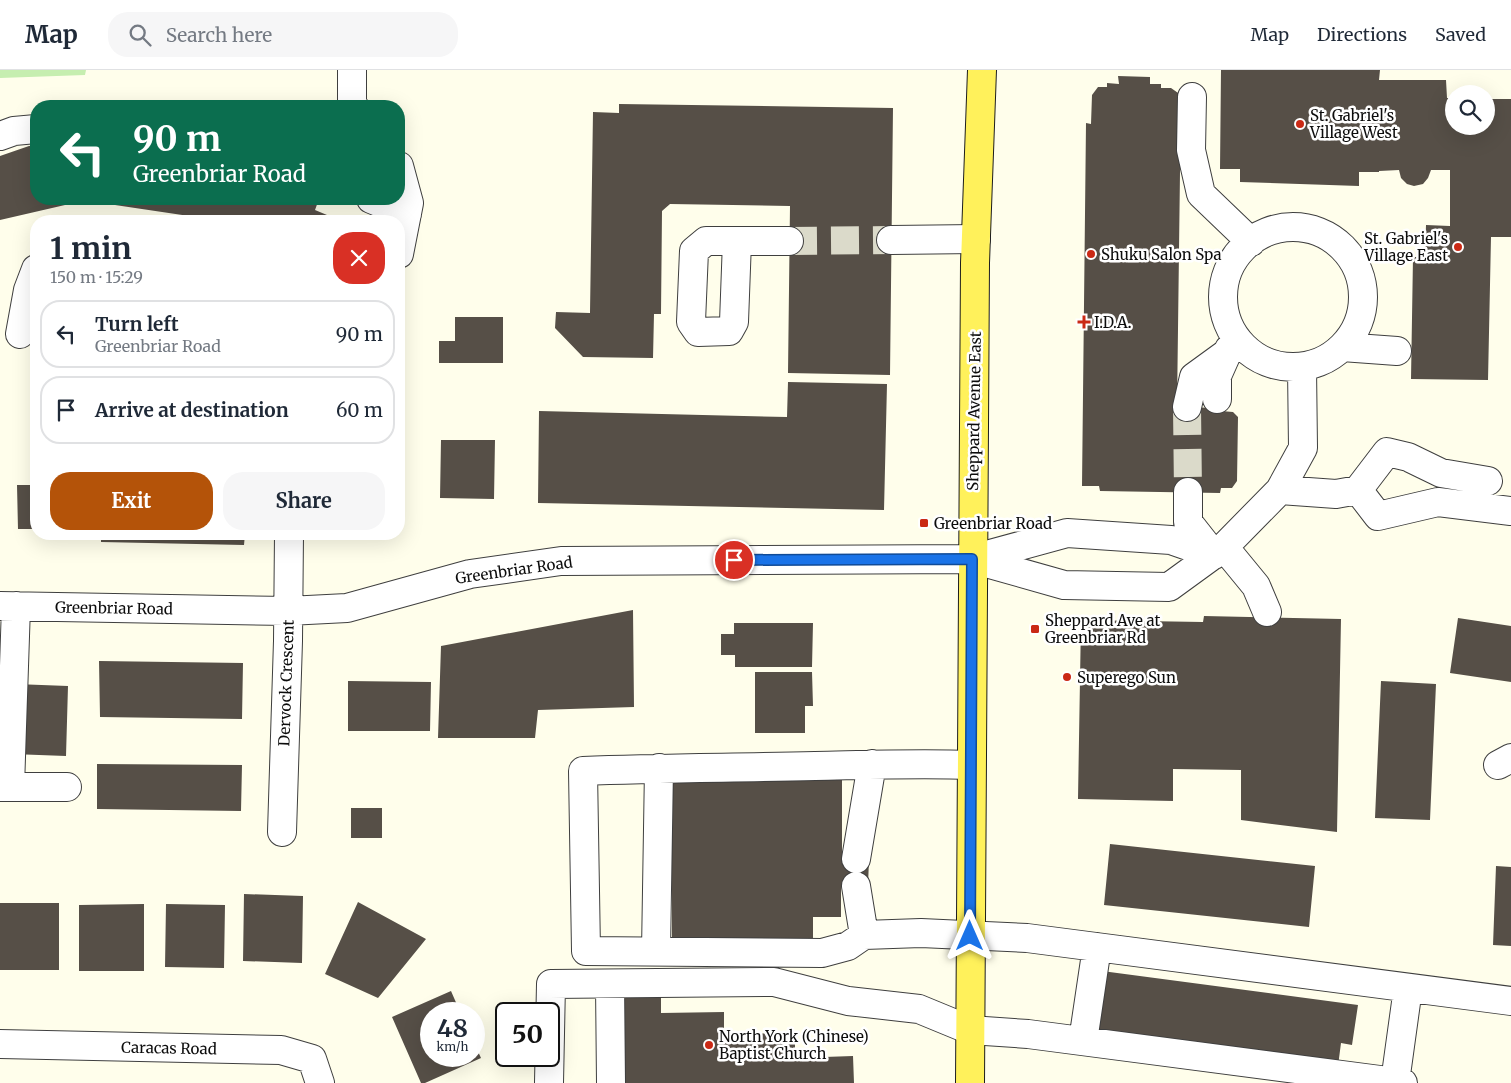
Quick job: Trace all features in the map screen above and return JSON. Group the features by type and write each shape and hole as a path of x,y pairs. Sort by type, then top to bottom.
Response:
{"main road":[{"name":"Sheppard Avenue East","path":"970,1083 972,559 976,239 982,70"}],"street":[{"path":"352,70 352,100"},
{"path":"1192,97 1191,150 1201,194 1251,242"},
{"path":"0,136 14,130 30,129"},
{"path":"405,188 409,203 405,224"},
{"path":"385,205 407,214"},
{"path":"1217,399 1217,376 1231,345 1230,329 1222,305 1226,275 1237,253 1261,233 1285,226 1315,229 1337,240 1357,265 1364,288 1361,319 1349,341 1325,360 1302,368 1271,365 1231,345"},
{"path":"891,240 976,239"},
{"path":"736,241 789,241"},
{"path":"19,334 30,285"},
{"path":"1187,407 1194,377 1231,345"},
{"path":"1342,347 1397,351"},
{"path":"972,559 1064,585 1169,587 1219,551 1280,490 1303,448 1302,368"},
{"path":"1280,490 1336,494 1358,490 1387,452 1408,457 1441,472 1488,481"},
{"path":"1358,490 1378,516 1438,502 1511,511"},
{"path":"1188,492 1188,522 1256,586 1267,612"},
{"path":"972,559 1067,533 1171,540 1219,551"},
{"name":"Dervock Crescent","path":"282,832 289,540"},
{"name":"Greenbriar Road","path":"8,606 288,611 347,608 470,574 561,561 972,559"},
{"path":"8,606 5,787 67,787"},
{"path":"971,765 924,763 582,771 586,951 822,953 848,946 864,935 921,933 1027,938 1511,1001"},
{"path":"856,859 872,764"},
{"path":"656,951 659,768"},
{"path":"856,886 864,935"},
{"path":"1083,1041 1097,947"},
{"path":"549,1083 551,984 774,982 848,1001 919,1009 970,1030 1028,1034 1399,1082 1408,988"},
{"path":"610,984 611,1083"},
{"name":"Caracas Road","path":"0,1044 281,1050 312,1059 320,1083"}],"green space":[{"path":"0,70 86,70 85,75 0,78"}],"building":[{"path":"1221,70 1380,70 1379,80 1446,80 1445,135 1495,135 1495,99 1511,99 1511,237 1491,237 1488,380 1411,379 1413,257 1425,257 1426,225 1450,226 1450,170 1431,170 1423,184 1414,186 1407,184 1401,178 1399,170 1359,172 1359,186 1240,182 1240,169 1220,169"},
{"path":"1118,76 1150,77 1150,84 1161,84 1161,88 1171,88 1181,95 1177,407 1221,408 1221,411 1233,412 1238,417 1237,481 1232,488 1221,488 1220,493 1100,491 1099,486 1082,486 1086,123 1091,124 1092,95 1098,87 1107,87 1107,83 1119,84"},
{"path":"619,104 893,108 890,375 788,373 790,206 670,204 662,211 661,314 654,314 653,358 583,357 555,328 556,312 590,313 593,112 619,113"},
{"path":"30,146 30,205 65,205 0,220 0,156"},
{"path":"115,205 317,205 315,210 327,215 182,215"},
{"path":"455,317 503,317 503,363 439,363 439,341 455,341"},
{"path":"788,382 887,384 884,510 538,503 539,411 787,417"},
{"path":"441,440 495,440 494,499 440,498"},
{"path":"17,485 30,485 30,529 18,529"},
{"path":"101,540 244,540 244,545 101,542"},
{"path":"633,610 634,707 538,710 535,738 438,738 441,646"},
{"path":"1204,616 1341,619 1337,832 1241,820 1241,770 1173,769 1173,801 1078,799 1081,620 1203,622"},
{"path":"1458,618 1511,626 1511,682 1450,673"},
{"path":"734,623 813,623 812,667 735,667 735,655 721,655 721,634 734,634"},
{"path":"99,661 243,663 242,719 100,717"},
{"path":"755,672 812,672 813,706 805,706 805,733 755,733"},
{"path":"348,681 431,682 430,731 348,731"},
{"path":"1381,681 1436,684 1430,820 1375,818"},
{"path":"15,684 68,686 66,756 12,754"},
{"path":"97,764 242,765 241,811 97,809"},
{"path":"672,780 842,780 842,859 869,859 868,886 841,886 841,917 813,917 813,947 672,947"},
{"path":"351,808 382,808 382,838 351,838"},
{"path":"1110,844 1315,866 1309,927 1104,905"},
{"path":"1496,866 1511,867 1511,946 1493,945"},
{"path":"244,894 303,896 302,963 243,961"},
{"path":"358,902 426,939 378,998 325,974"},
{"path":"0,903 59,903 59,970 0,970"},
{"path":"144,904 144,971 79,971 79,905"},
{"path":"166,904 225,905 224,968 165,967"},
{"path":"1102,971 1358,1005 1352,1045 1341,1043 1338,1066 1094,1033"},
{"path":"451,991 456,1002 426,1002"},
{"name":"North York (Chinese) Baptist Church","path":"621,996 661,996 661,1013 724,1012 724,1034 795,1033 795,1058 853,1056 854,1083 623,1083"},
{"path":"420,1005 420,1067 461,1067 421,1083 392,1017"}],"tunnel":[{"path":"789,241 891,240"},
{"path":"1187,407 1188,492"}],"place":[{"name":"St. Gabriel's Village West","path":"1300,124"},
{"name":"St. Gabriel's Village East","path":"1458,247"},
{"name":"Shuku Salon Spa","path":"1091,254"},
{"name":"I.D.A.","path":"1084,322"},
{"name":"Greenbriar Road","path":"924,523"},
{"name":"Sheppard Ave at Greenbriar Rd","path":"1035,629"},
{"name":"Superego Sun","path":"1067,677"},
{"name":"North York (Chinese) Baptist Church","path":"709,1045"}],"route":[{"path":"734,560 972,559 970,936"}]}
